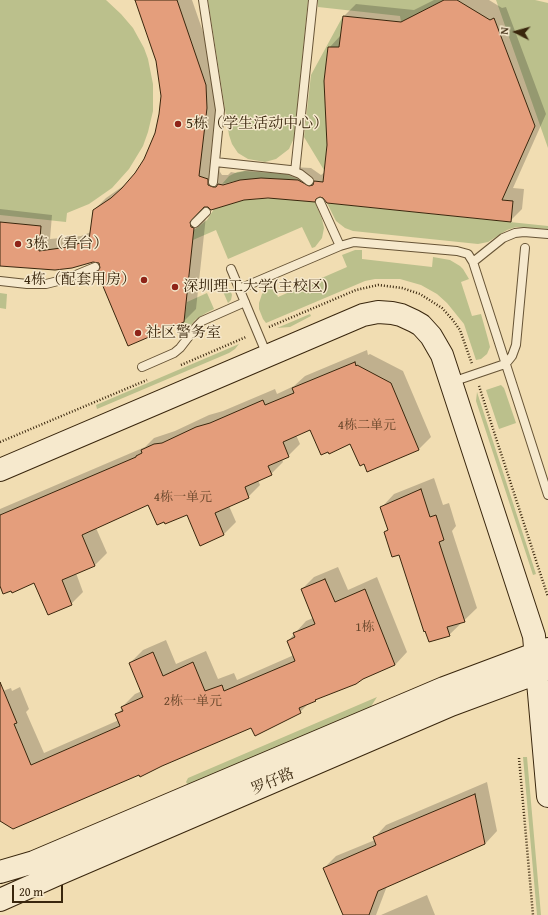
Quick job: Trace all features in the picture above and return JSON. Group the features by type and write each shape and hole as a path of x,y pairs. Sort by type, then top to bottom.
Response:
{"main road":[{"path":"0,470 363,315 378,312 392,313 401,315 421,325 431,336 442,355 542,661 548,796"},
{"name":"罗仔路","path":"0,872 34,862 444,688 542,661"},
{"name":"罗仔路","path":"0,900 451,705 542,661"}],"lane":[{"path":"203,0 220,110 213,182"},
{"path":"295,172 313,0"},
{"path":"215,162 282,169 295,172 308,181"},
{"path":"320,202 340,246"},
{"path":"195,223 206,212"},
{"path":"473,262 503,238 515,233 524,232 548,234"},
{"path":"240,289 350,242 359,241 457,251 468,254 473,262 548,495"},
{"path":"451,382 498,367 506,363 514,353 525,248"},
{"path":"0,281 27,284 46,284 66,279 95,267"},
{"path":"231,269 267,356"},
{"path":"142,367 174,353 180,348 202,321 245,302"}],"path":[{"path":"480,387 548,597"},
{"path":"0,442 94,402"},
{"path":"519,758 533,915"}],"green space":[{"path":"0,0 106,0 133,28 148,59 153,84 153,111 143,146 129,169 112,188 89,204 67,213 66,222 0,215"},
{"path":"208,0 308,0 294,138 289,149 276,159 265,162 248,159 238,153 232,144 229,135"},
{"path":"318,0 444,0 401,22 400,16 318,7"},
{"path":"496,0 535,0 548,3 548,148"},
{"path":"343,16 339,47 328,47 324,81 327,145 324,170 304,137 311,75"},
{"path":"245,171 286,174 300,180 261,178 240,180 222,184 229,176 237,172"},
{"path":"276,198 315,202 324,228 322,238 315,247 312,248 302,227 228,259 216,230 193,240 194,230 207,220 214,209 244,200"},
{"path":"327,203 548,226 548,229 516,227 507,230 488,242 478,244 353,231 345,228 336,221"},
{"path":"355,250 362,250 362,259 432,267 433,257 450,260 460,266 469,279 461,282 472,316 481,314 490,347 487,354 481,359 476,360 464,324 447,303 437,294 421,285 400,279 375,279 365,281 266,323 259,309 259,303 262,294 269,287 273,285 278,297 347,267 342,255"},
{"path":"225,286 230,289 232,295 231,300 228,303 221,287"},
{"path":"0,293 7,294 6,309 0,308"},
{"path":"207,293 214,309 195,320 181,338 176,325 184,322 187,302"},
{"path":"310,314 311,316 290,327 277,328"},
{"path":"239,344 229,353 97,409 96,405"},
{"path":"501,385 504,388 516,423 499,429 486,390"},
{"path":"477,392 536,574 533,575 476,401"},
{"path":"377,697 370,708 188,785 186,782 188,778"},
{"path":"523,757 527,757 541,915 537,915"}],"building":[{"path":"135,0 177,0 206,85 207,108 199,176 208,179 208,185 213,187 216,187 218,184 223,185 240,180 261,178 298,180 309,186 313,185 314,181 323,182 327,145 324,81 328,47 339,47 343,16 401,22 444,0 457,0 490,20 494,18 535,126 502,200 513,201 511,222 327,203 320,197 316,199 315,202 268,198 244,200 211,210 208,207 204,207 190,222 191,227 194,228 184,322 128,346 97,272 100,268 99,263 93,262 72,268 55,270 0,266 0,222 41,226 39,251 68,247 89,240 93,210 111,198 122,188 135,173 144,159 155,133 161,96 156,61"},
{"path":"355,362 356,366 357,365 391,383 419,450 367,472 364,464 360,466 350,444 329,454 328,452 321,455 310,430 283,442 289,457 268,466 272,475 245,487 249,498 215,513 224,535 200,546 187,515 165,524 164,522 157,525 148,505 82,535 95,566 62,580 72,605 48,615 34,583 12,593 11,591 3,594 0,586 0,515 136,457 142,453 141,450 154,444 162,443 196,427 210,423 263,400 265,405 294,393 292,388"},
{"path":"421,489 430,517 436,515 444,540 439,542 465,622 447,627 450,636 429,642 425,631 424,632 399,555 392,557 384,532 388,530 380,507"},
{"path":"325,579 335,602 365,589 395,665 363,679 356,684 299,708 301,713 255,736 251,728 140,777 139,775 13,829 0,821 0,682 17,723 14,724 31,765 120,726 115,714 123,711 121,707 143,697 129,663 153,652 163,676 193,662 205,691 222,685 224,691 295,661 287,641 295,637 293,633 315,624 301,589"},
{"path":"475,794 485,844 378,891 369,915 343,915 323,868 376,845 373,837"}],"place":[{"name":"5栋（学生活动中心）","path":"178,124"},
{"name":"3栋（看台）","path":"18,244"},
{"name":"4栋（配套用房）","path":"144,280"},
{"name":"深圳理工大学(主校区)","path":"175,287"},
{"name":"社区警务室","path":"138,333"}]}
